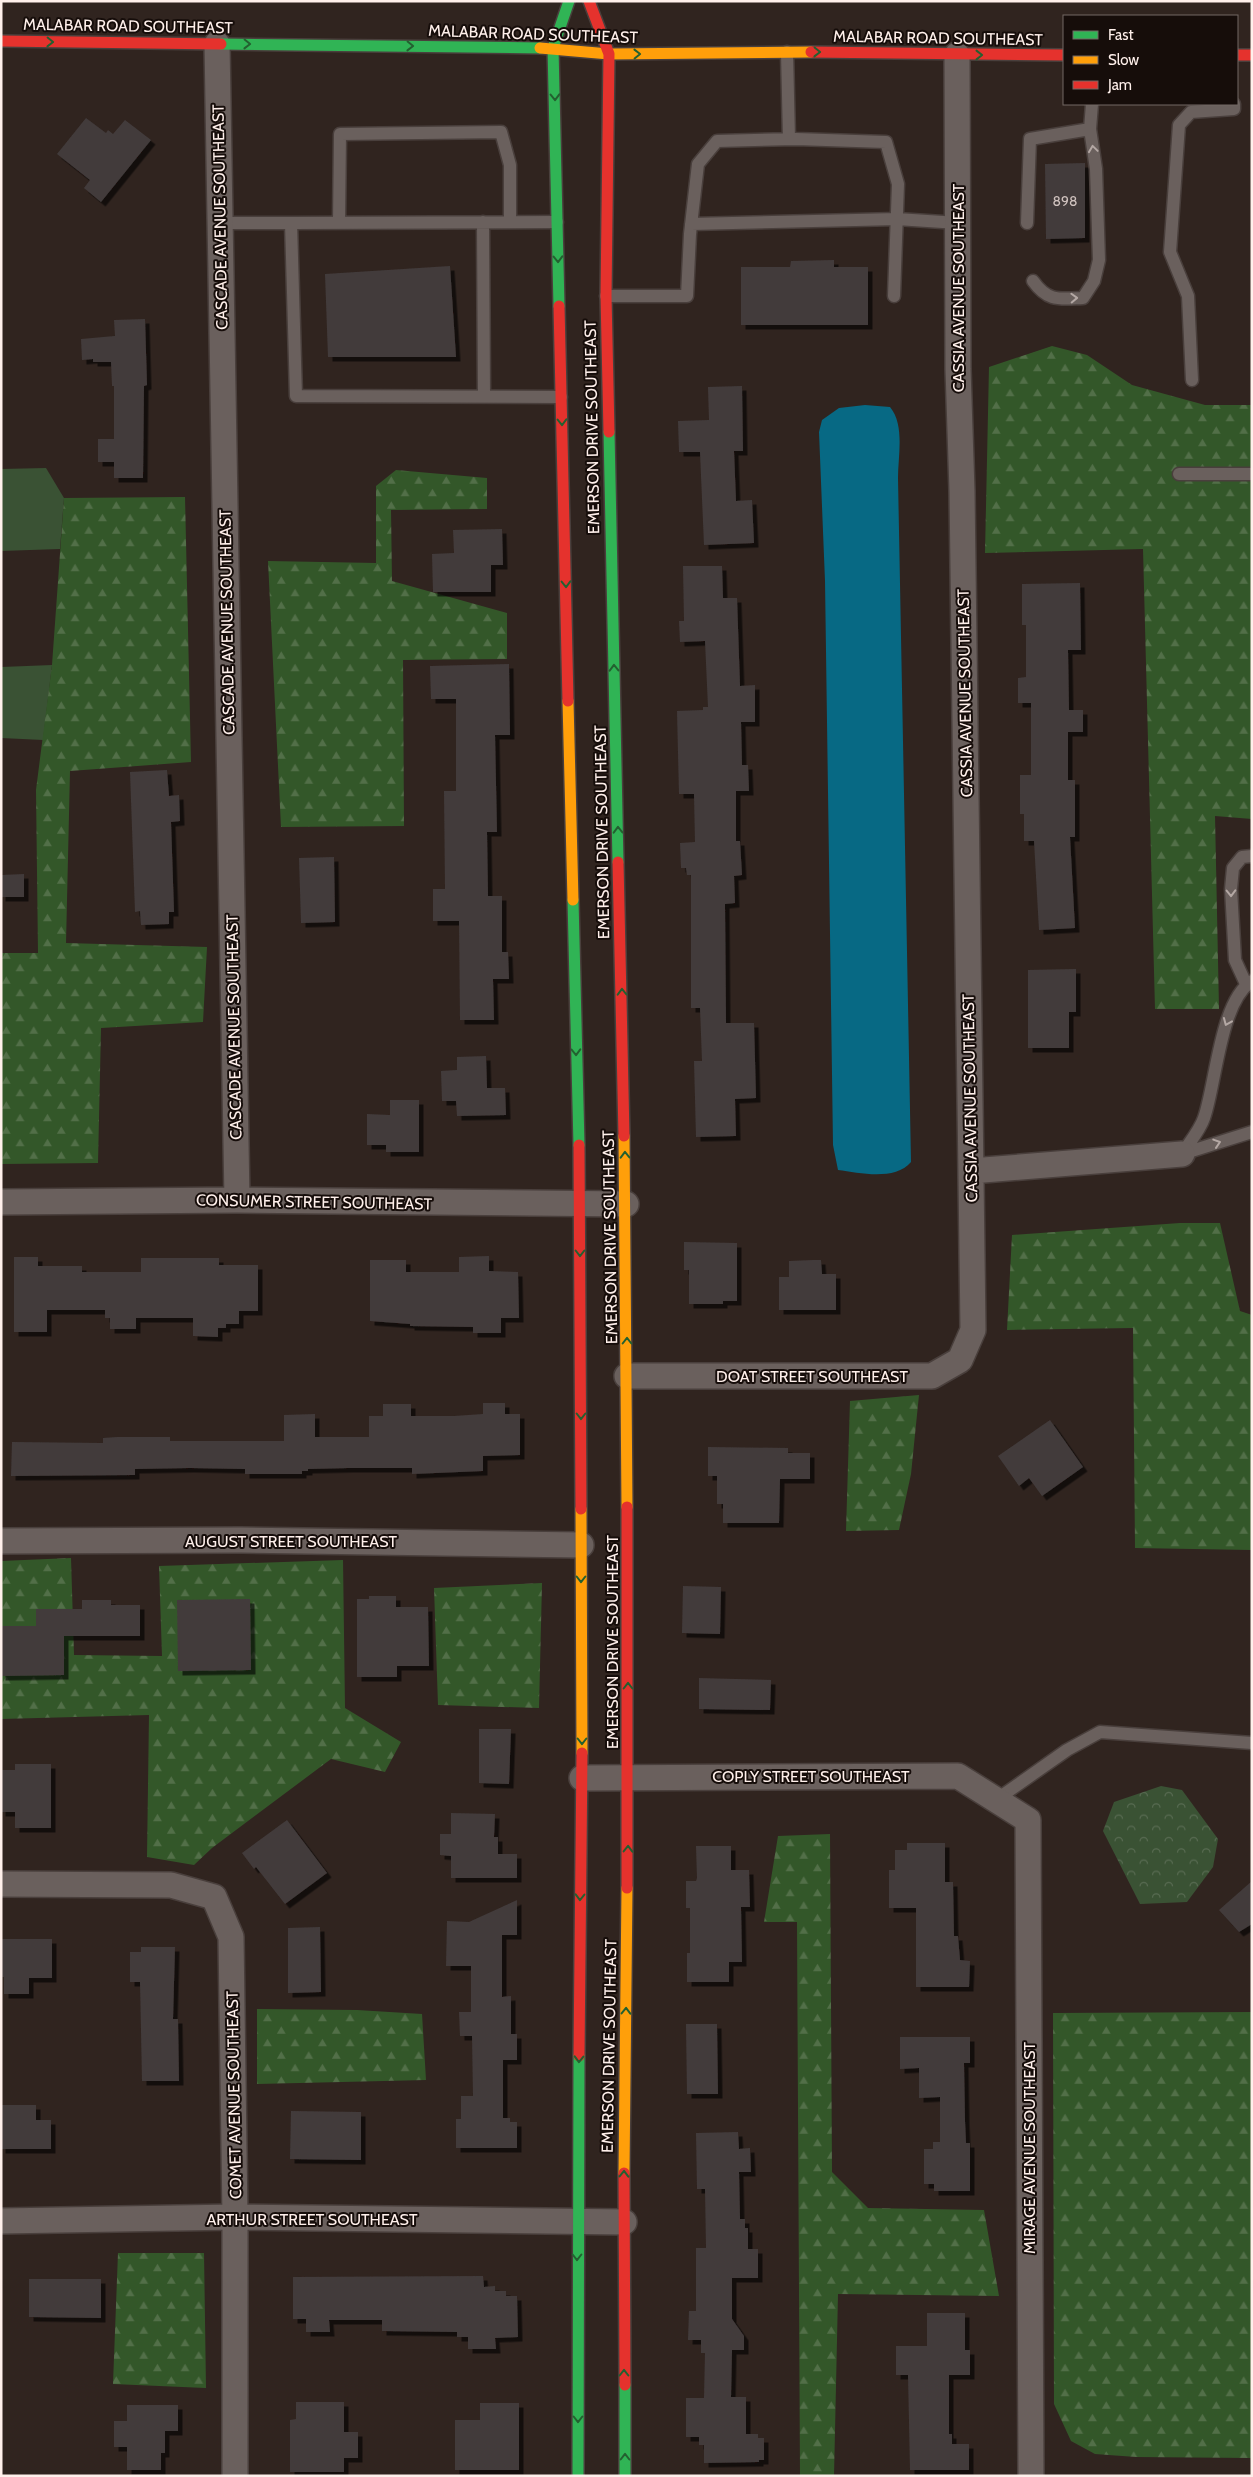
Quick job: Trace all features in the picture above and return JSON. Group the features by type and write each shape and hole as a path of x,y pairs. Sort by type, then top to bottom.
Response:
{"street":[{"name":"EMERSON DRIVE SOUTHEAST","path":"569,1 554,48 580,1204 582,1778 577,2222 578,2476"},
{"name":"EMERSON DRIVE SOUTHEAST","path":"588,1 609,54 606,296 626,1204 628,1776 624,2222 625,2476"},
{"name":"MALABAR ROAD SOUTHEAST","path":"1,41 554,48 609,54 787,52 957,56 1063,55"},
{"name":"CASCADE AVENUE SOUTHEAST","path":"217,44 237,1200"},
{"path":"1238,55 1252,55"},
{"name":"CASSIA AVENUE SOUTHEAST","path":"957,56 958,369 962,491 973,1330"},
{"path":"971,1171 1182,1154"},
{"name":"CONSUMER STREET SOUTHEAST","path":"1,1202 237,1200 626,1204"},
{"name":"DOAT STREET SOUTHEAST","path":"627,1376 932,1376 960,1360 973,1330"},
{"name":"AUGUST STREET SOUTHEAST","path":"1,1541 241,1540 581,1545"},
{"name":"COPLY STREET SOUTHEAST","path":"582,1778 628,1776 958,1776 1028,1820"},
{"name":"MIRAGE AVENUE SOUTHEAST","path":"1028,1820 1031,2476"},
{"name":"COMET AVENUE SOUTHEAST","path":"1,1884 172,1884 214,1897 232,1939 235,2476"},
{"name":"ARTHUR STREET SOUTHEAST","path":"1,2222 235,2217 624,2222"}],"lane":[{"path":"787,52 789,139"},
{"path":"1032,281 1041,293 1055,299 1083,298 1094,281 1099,260 1096,169 1090,129 1092,105"},
{"path":"1192,380 1188,296 1170,252 1179,125 1191,112 1234,109 1234,105"},
{"path":"1027,223 1030,139 1090,129"},
{"path":"339,223 340,134 501,132 510,165 510,221"},
{"path":"606,296 687,296 698,164 717,141 789,139 886,142 898,184 894,296"},
{"path":"692,224 897,219 958,223"},
{"path":"483,222 484,396"},
{"path":"221,223 558,222"},
{"path":"291,223 296,396 562,396"},
{"path":"1179,474 1252,474"},
{"path":"1182,1154 1204,1119 1222,1035 1249,983 1235,960 1231,889 1233,868 1242,857 1252,856"},
{"path":"1182,1154 1252,1132"},
{"path":"996,1800 1067,1750 1100,1732 1252,1743"}],"green space":[{"path":"1052,346 1087,355 1132,385 1205,405 1252,405 1252,819 1215,816 1219,1009 1155,1009 1143,549 985,553 989,367"},
{"path":"46,468 64,498 60,549 1,551 1,469"},
{"path":"396,470 487,478 487,509 391,510 392,581 507,613 507,659 403,660 404,826 281,827 268,561 376,563 376,486"},
{"path":"185,497 191,762 70,771 66,943 207,947 203,1022 101,1028 98,1163 1,1164 1,953 38,953 36,790 52,665 64,498"},
{"path":"52,665 43,740 1,738 1,667"},
{"path":"1180,1223 1220,1223 1240,1311 1252,1315 1252,1550 1135,1548 1133,1328 1007,1330 1012,1235"},
{"path":"919,1395 911,1474 899,1530 846,1531 850,1401"},
{"path":"71,1558 74,1655 162,1656 159,1566 343,1560 345,1708 401,1742 385,1772 331,1759 212,1848 194,1865 147,1857 149,1715 1,1719 1,1561"},
{"path":"542,1583 539,1708 438,1705 434,1588"},
{"path":"1161,1786 1182,1790 1218,1839 1213,1867 1187,1902 1140,1904 1103,1831 1114,1802"},
{"path":"830,1834 832,2172 868,2208 984,2210 999,2296 838,2294 834,2476 800,2476 797,1922 764,1922 778,1836"},
{"path":"257,2009 357,2010 422,2014 426,2080 257,2084"},
{"path":"1252,2012 1252,2458 1136,2457 1095,2454 1071,2441 1054,2404 1053,2013"},
{"path":"118,2253 204,2253 206,2388 113,2384"}],"water":[{"path":"865,405 890,407 895,414 899,432 898,478 911,1162 896,1172 887,1174 867,1174 838,1170 833,1145 825,581 819,432 822,420 839,408"}],"building":[{"path":"86,118 106,133 108,130 113,134 125,120 151,140 101,202 84,188 90,180 57,154"},
{"path":"1085,163 1085,238 1046,239 1045,164"},
{"path":"834,260 834,267 868,267 868,325 741,325 741,267 790,267 791,261"},
{"path":"450,266 456,357 328,357 325,274"},
{"path":"145,319 147,385 144,386 143,478 114,478 114,462 98,462 98,439 114,439 114,386 112,386 111,362 93,362 93,359 82,360 81,339 115,336 114,320"},
{"path":"742,386 743,451 734,451 736,501 752,500 754,543 704,545 700,452 679,452 678,421 709,420 708,387"},
{"path":"502,529 503,565 491,565 491,592 433,592 432,554 454,553 453,530"},
{"path":"683,566 722,566 723,598 737,598 740,686 755,685 755,722 741,722 742,765 748,765 749,791 736,791 736,841 740,841 742,875 734,876 735,903 725,904 726,1023 754,1023 756,1098 735,1099 736,1136 696,1137 694,1061 702,1061 700,1008 691,1008 691,875 687,875 686,868 681,868 680,843 695,842 694,794 679,794 677,711 703,710 703,707 708,707 705,641 680,642 679,621 684,621"},
{"path":"1080,583 1081,650 1068,650 1069,710 1083,710 1083,732 1068,732 1068,780 1075,780 1075,837 1070,837 1075,928 1039,930 1034,841 1024,841 1024,814 1020,814 1020,775 1031,775 1031,703 1018,703 1018,678 1026,677 1026,625 1022,625 1022,584"},
{"path":"509,664 510,735 495,735 497,832 487,832 488,896 502,896 502,952 508,952 509,979 493,979 494,1020 460,1020 459,921 433,921 433,889 445,889 444,791 456,791 456,699 431,699 430,666"},
{"path":"167,770 169,796 179,795 180,821 171,822 174,912 169,912 169,924 141,925 140,911 135,912 130,772"},
{"path":"334,857 335,922 301,923 299,858"},
{"path":"24,874 24,897 1,897 1,875"},
{"path":"1076,969 1076,1012 1069,1012 1069,1048 1028,1048 1028,970"},
{"path":"486,1056 487,1088 505,1088 506,1115 457,1116 456,1101 442,1101 441,1071 457,1070 457,1057"},
{"path":"390,1100 419,1100 419,1152 386,1152 386,1145 367,1145 367,1114 390,1115"},
{"path":"684,1242 737,1243 737,1301 723,1301 723,1304 689,1304 689,1270 684,1270"},
{"path":"489,1256 489,1271 518,1272 519,1318 501,1318 501,1333 473,1333 473,1327 410,1326 410,1324 370,1321 370,1260 406,1260 406,1272 459,1272 459,1257"},
{"path":"14,1257 38,1257 38,1266 82,1266 82,1272 141,1272 141,1258 219,1258 219,1265 258,1265 258,1311 239,1311 239,1324 226,1324 226,1328 218,1328 218,1337 193,1336 193,1318 136,1318 136,1329 110,1329 110,1318 105,1318 105,1310 47,1310 47,1332 14,1332"},
{"path":"821,1260 822,1274 836,1274 836,1310 779,1310 779,1277 789,1277 789,1261"},
{"path":"483,1403 505,1403 505,1414 520,1414 520,1455 483,1456 483,1471 412,1474 412,1468 349,1468 308,1469 308,1471 302,1471 302,1474 245,1474 245,1469 190,1468 135,1469 135,1475 11,1476 12,1442 103,1443 103,1438 117,1437 170,1437 170,1441 284,1441 284,1415 315,1414 315,1437 369,1437 369,1416 383,1416 383,1404 411,1404 411,1416 454,1416 483,1414"},
{"path":"1050,1420 1083,1467 1042,1496 1029,1478 1019,1486 998,1456"},
{"path":"708,1447 788,1448 788,1453 810,1453 810,1479 780,1479 779,1523 723,1523 723,1504 717,1504 717,1476 708,1476"},
{"path":"683,1586 721,1587 720,1634 682,1633"},
{"path":"369,1596 396,1596 396,1607 428,1607 429,1666 397,1666 397,1677 357,1677 357,1599 369,1599"},
{"path":"250,1599 251,1670 178,1671 177,1600"},
{"path":"82,1600 111,1600 111,1605 140,1605 140,1636 64,1636 64,1675 1,1676 1,1626 36,1626 36,1609 82,1609"},
{"path":"699,1678 771,1680 770,1710 699,1709"},
{"path":"479,1729 511,1729 509,1784 479,1783"},
{"path":"15,1764 51,1764 51,1828 15,1828 15,1812 1,1812 1,1770 15,1770"},
{"path":"451,1813 495,1814 494,1837 498,1837 498,1854 517,1854 517,1878 451,1878 451,1856 440,1855 440,1834 451,1834"},
{"path":"287,1820 327,1873 285,1904 256,1867 254,1869 242,1853"},
{"path":"907,1843 945,1843 945,1882 953,1882 954,1936 958,1936 960,1960 970,1961 969,1987 916,1987 916,1908 889,1908 889,1870 895,1870 895,1850 907,1850"},
{"path":"696,1846 731,1846 731,1870 749,1870 750,1907 741,1907 742,1962 729,1962 729,1982 687,1982 687,1953 690,1953 690,1908 686,1908 686,1881 696,1881 697,1878"},
{"path":"1252,1881 1252,1924 1239,1932 1219,1910"},
{"path":"517,1900 517,1935 502,1935 502,1997 511,1996 511,2034 517,2034 517,2060 503,2060 503,2118 510,2118 510,2122 517,2122 517,2148 456,2148 456,2119 461,2119 461,2096 473,2096 472,2036 460,2036 459,2012 471,2012 471,1966 446,1966 447,1921 469,1922"},
{"path":"320,1927 321,1992 288,1993 288,1928"},
{"path":"1,1939 52,1939 52,1978 29,1978 29,1994 4,1994 4,1977 1,1977"},
{"path":"141,1947 175,1947 173,2019 178,2019 179,2081 142,2081 140,1982 130,1982 130,1952 141,1952"},
{"path":"686,2024 717,2024 718,2094 687,2094"},
{"path":"900,2037 970,2037 970,2063 964,2063 966,2143 970,2143 970,2191 934,2191 934,2184 924,2184 924,2149 933,2149 933,2142 940,2142 940,2097 919,2098 919,2068 900,2069"},
{"path":"1,2105 36,2105 36,2120 51,2120 51,2149 1,2149"},
{"path":"291,2111 361,2112 361,2160 290,2159"},
{"path":"738,2132 739,2149 750,2148 751,2172 739,2172 740,2219 745,2219 745,2228 748,2228 748,2249 758,2249 758,2278 732,2278 732,2319 744,2336 744,2350 732,2350 731,2397 746,2397 746,2434 758,2434 758,2438 764,2438 764,2460 759,2460 759,2462 704,2463 704,2445 699,2445 699,2437 686,2437 686,2398 704,2398 705,2353 701,2353 701,2340 688,2340 689,2311 696,2311 696,2248 706,2248 705,2189 697,2189 696,2133"},
{"path":"483,2276 484,2287 495,2286 495,2291 506,2291 506,2296 517,2296 518,2337 495,2338 496,2349 468,2349 468,2337 457,2337 457,2332 382,2331 382,2320 329,2320 330,2332 306,2332 306,2319 293,2319 293,2277"},
{"path":"29,2279 101,2279 101,2318 29,2317"},
{"path":"927,2313 965,2313 965,2350 970,2350 970,2375 949,2375 949,2434 952,2434 952,2444 969,2444 969,2470 910,2470 908,2375 896,2375 896,2346 927,2346"},
{"path":"296,2402 344,2402 344,2432 358,2432 358,2458 344,2458 344,2472 290,2472 290,2420 296,2419"},
{"path":"480,2403 519,2403 519,2470 455,2470 455,2420 480,2420"},
{"path":"127,2405 178,2405 178,2431 165,2431 165,2453 161,2453 161,2470 127,2470 127,2447 114,2447 114,2421 127,2421"}],"traffic: fast":[{"path":"559,306 553,48 569,1"},
{"path":"221,44 540,48"},
{"path":"609,432 618,862"},
{"path":"573,900 579,1145"},
{"path":"578,2476 579,2056"},
{"path":"625,2385 625,2476"}],"traffic: slow":[{"path":"540,48 609,54 811,52"},
{"path":"568,701 573,900"},
{"path":"624,1136 627,1507"},
{"path":"581,1509 582,1753"},
{"path":"624,2173 627,1888"}],"traffic: jam":[{"path":"589,1 609,54 606,296 609,432"},
{"path":"1,41 221,44"},
{"path":"811,52 1063,55"},
{"path":"1238,55 1252,55"},
{"path":"559,306 568,701"},
{"path":"618,862 624,1136"},
{"path":"579,1145 581,1509"},
{"path":"627,1507 627,1888"},
{"path":"579,2056 582,1753"},
{"path":"624,2173 625,2385"}]}
